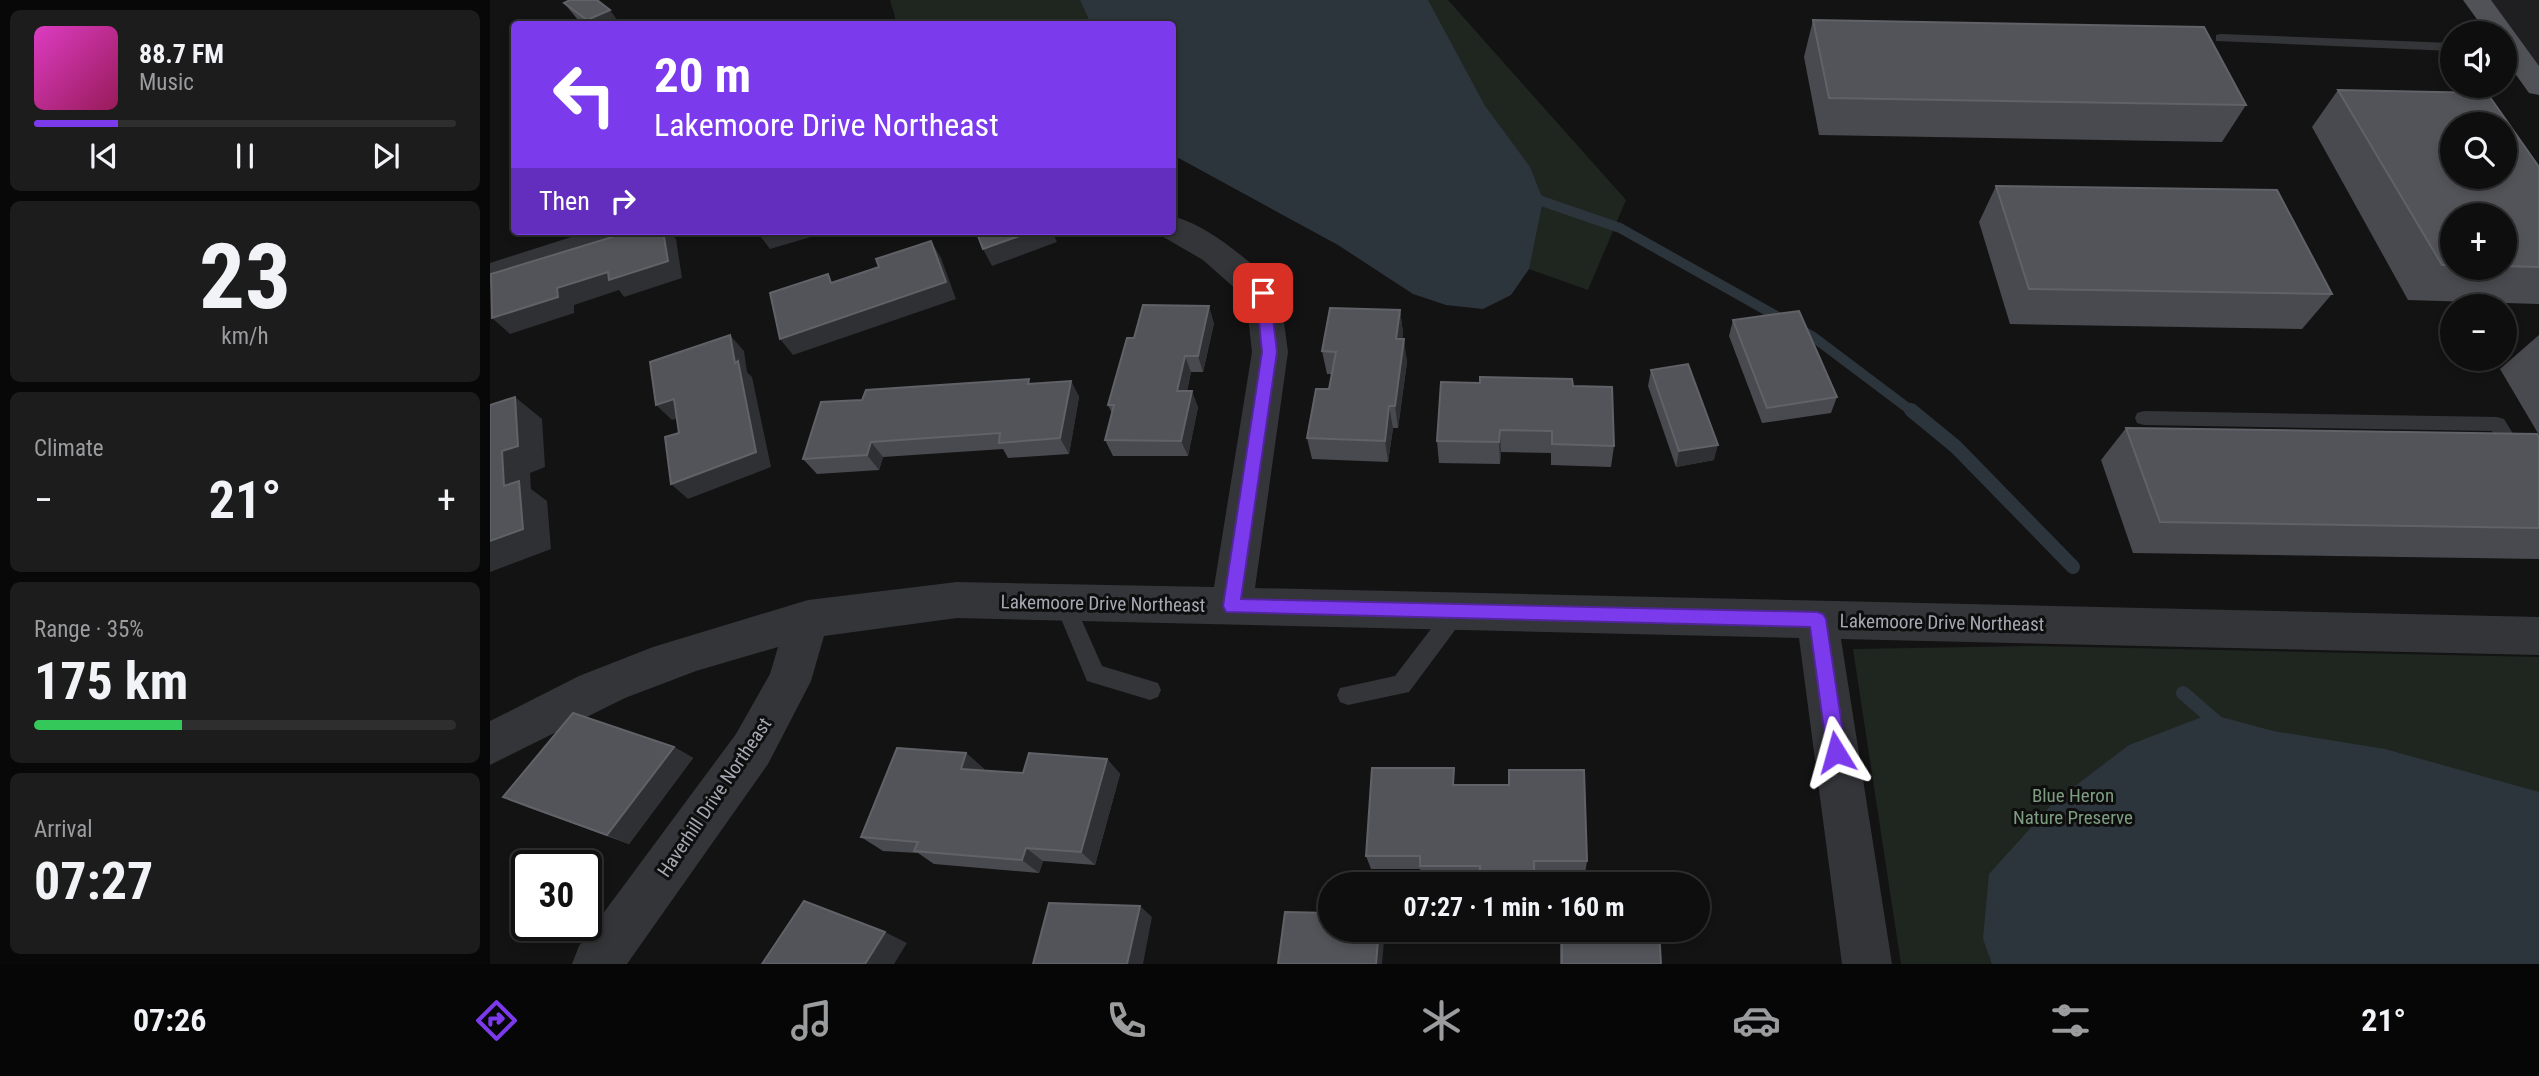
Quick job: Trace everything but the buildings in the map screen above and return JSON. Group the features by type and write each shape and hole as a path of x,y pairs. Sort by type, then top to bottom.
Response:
{"main road":[{"path":"2477,0 2492,21"},
{"path":"2517,57 2539,86"}],"street":[{"path":"1176,229 1215,253 1263,293 1270,352 1232,606"},
{"path":"490,275 615,235"},
{"name":"Lakemoore Drive Northeast","path":"490,744 607,685 710,646 808,619 883,606 957,600 2539,636"},
{"name":"Haverhill Drive Northeast","path":"597,964 752,748 789,681 808,619"},
{"path":"1817,619 1867,964"}],"lane":[{"path":"2221,38 2440,47"},
{"path":"2144,418 2497,424 2539,494"},
{"path":"1064,603 1095,674 1150,690"},
{"path":"1348,695 1401,685 1457,611"}],"shaded area":[{"path":"1080,0 1428,0 1485,106 1530,167 1543,200 1529,269 1511,295 1483,309 1446,305 1413,294 1338,245 1176,157 1176,21 1090,21"},
{"path":"2488,0 2539,0 2539,79 2517,45 2517,21 2502,21"},
{"path":"2210,714 2273,731 2385,749 2539,792 2539,964 1992,964 1983,939 1989,874 2054,802 2129,745"}],"green space":[{"path":"890,0 1448,0 1626,200 1588,290 1223,160 1176,35 1176,21 896,21"},
{"name":"Blue Heron Nature Preserve","path":"2036,646 2539,657 2539,964 1901,964 1853,649"}],"waterway":[{"path":"1527,196 1620,228 1812,336 1913,412"},
{"path":"1911,410 1956,447 2073,567"},
{"path":"2183,693 2220,725"}],"route":[{"path":"1263,293 1270,352 1232,606 1817,619 1836,752"}]}
